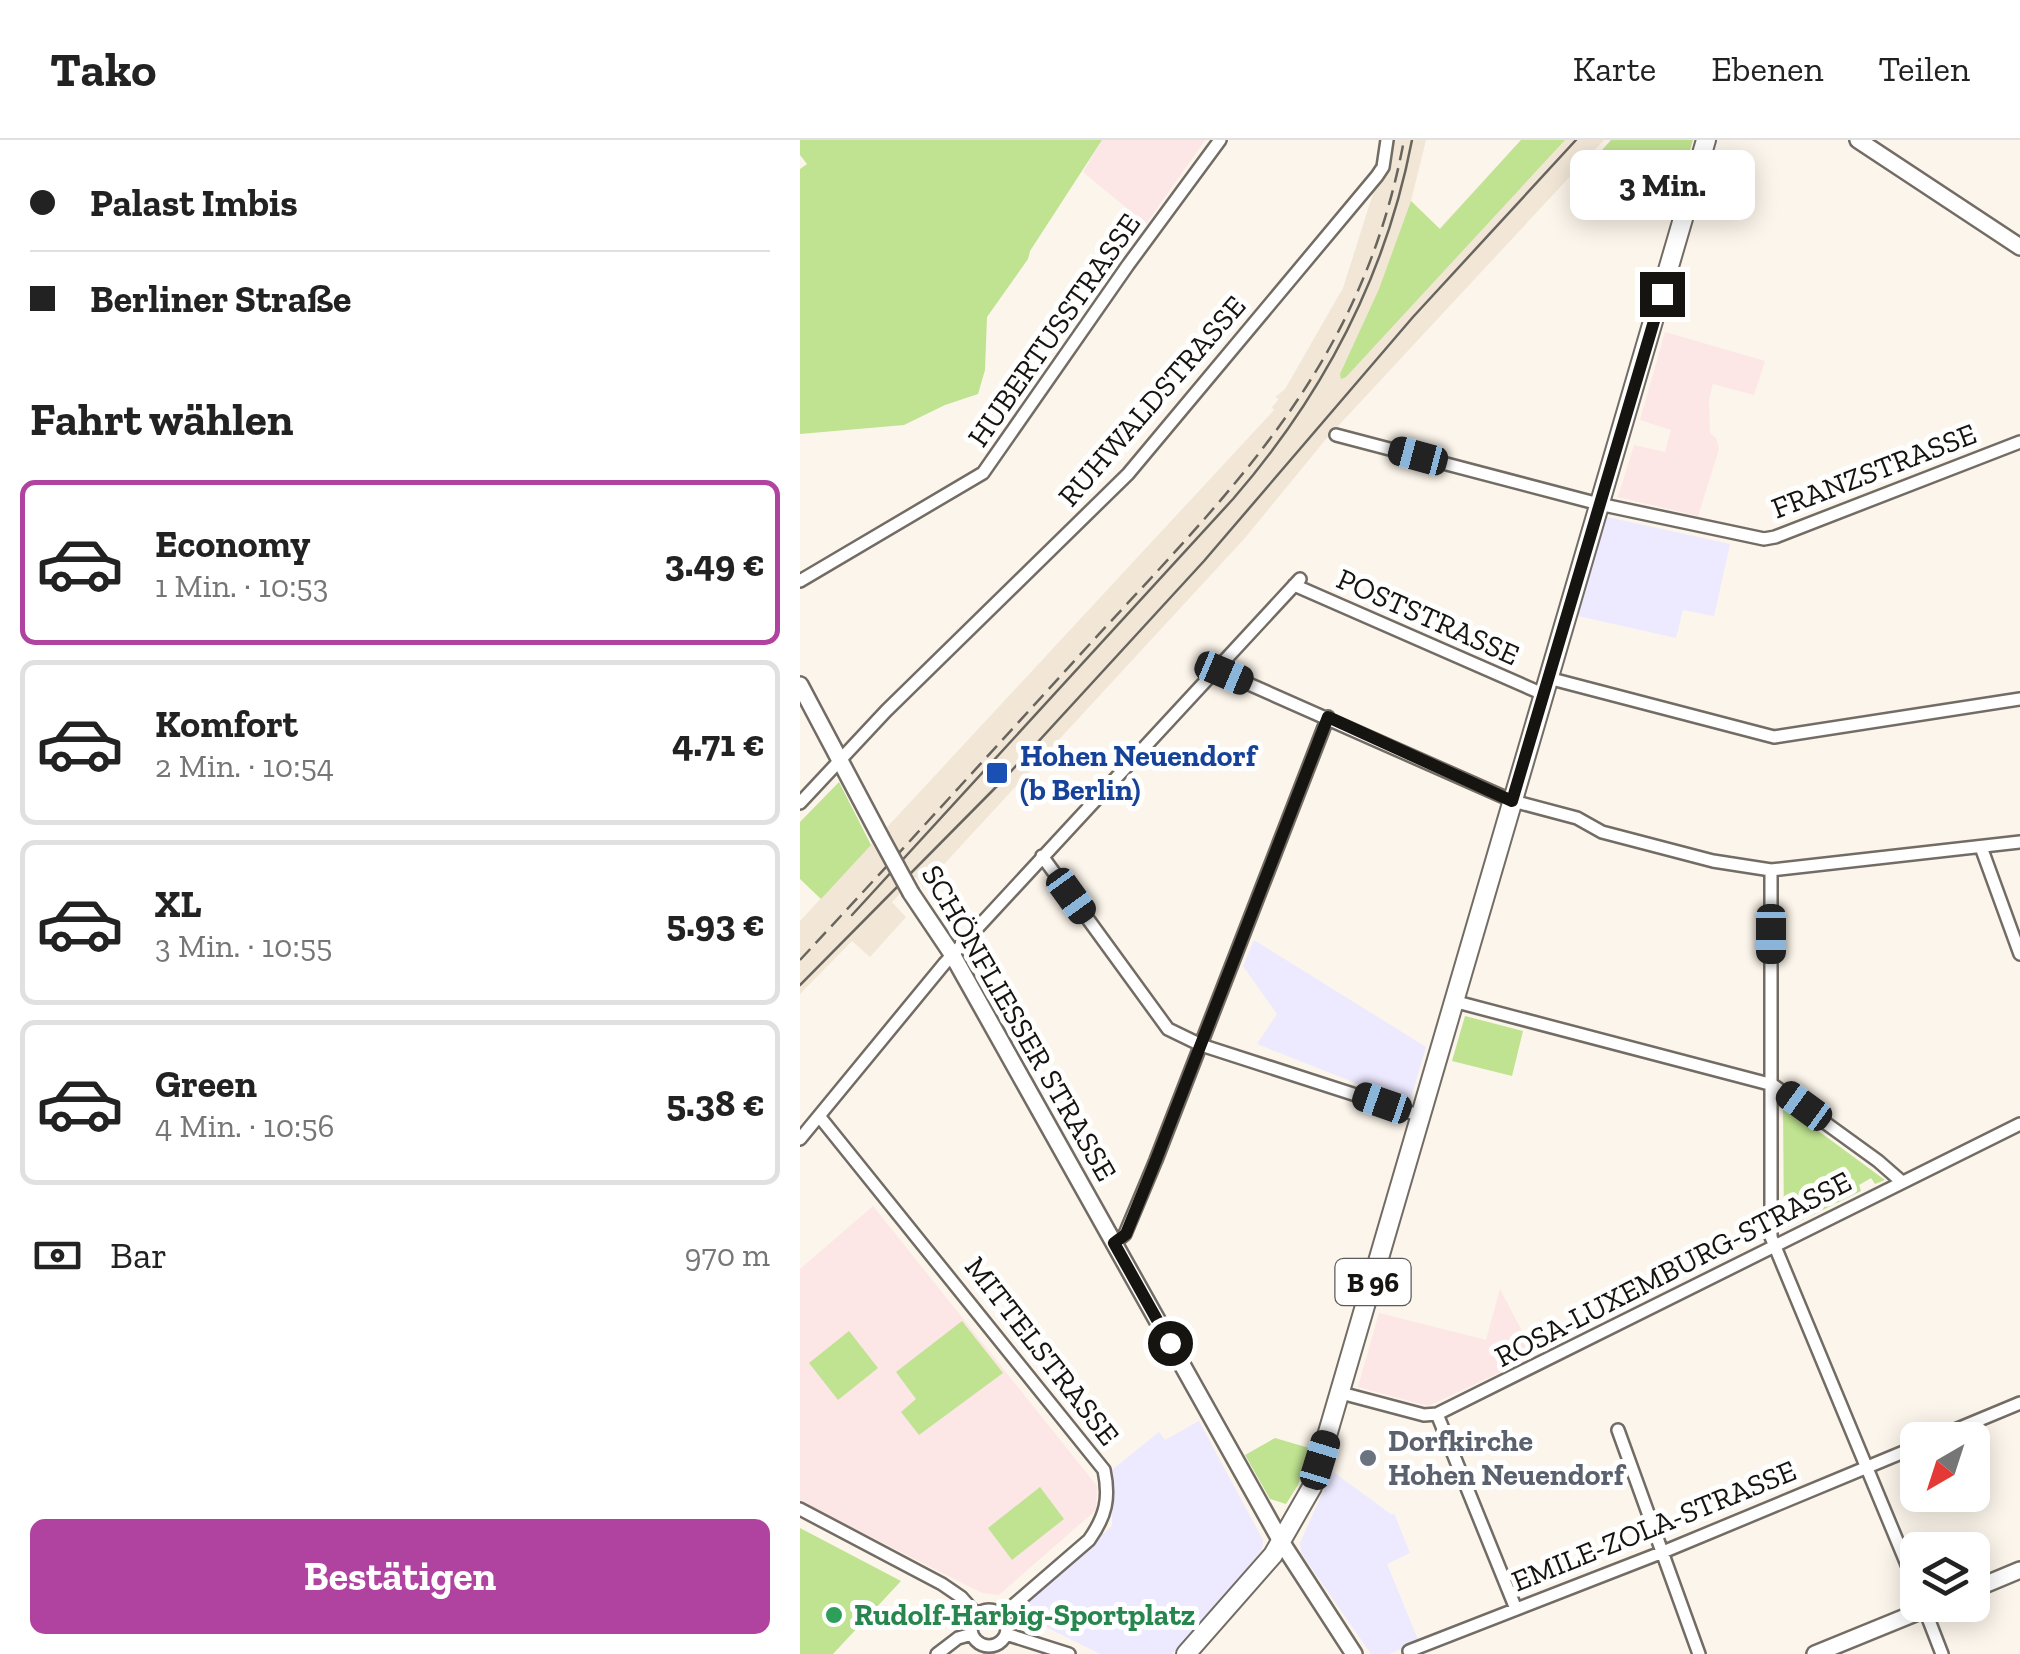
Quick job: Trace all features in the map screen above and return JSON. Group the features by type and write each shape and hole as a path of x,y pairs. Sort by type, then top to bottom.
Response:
{"main road":[{"name":"B 96","path":"1186,1654 1282,1544 1309,1494 1706,140"},
{"path":"1858,140 2020,247"},
{"name":"SCHÖNFLIESSER STRASSE","path":"800,685 911,893 952,954 1282,1544 1354,1654"},
{"path":"1990,1582 2020,1570"},
{"path":"1815,1654 1900,1618"}],"street":[{"name":"HUBERTUSSTRASSE","path":"800,580 983,473 1220,140"},
{"name":"RUHWALDSTRASSE","path":"800,804 841,758 1128,474 1377,176 1383,167 1387,140"},
{"name":"FRANZSTRASSE","path":"1336,435 1599,504 1752,536 1775,537 2020,442"},
{"name":"POSTSTRASSE","path":"1217,670 1297,582 1545,686 1774,737 2020,699"},
{"path":"800,1140 952,954 1217,670 1512,801 1578,818 1608,834 1713,861 1772,870 2020,842"},
{"path":"1114,1243 1126,1234 1328,717"},
{"path":"1981,847 2020,954"},
{"path":"1042,856 1168,1030 1201,1045 1422,1116"},
{"path":"1772,870 1772,1246 1900,1549"},
{"path":"1454,1001 1772,1085 1902,1182"},
{"name":"MITTELSTRASSE","path":"819,1116 1104,1470 1108,1499 1105,1514 1089,1540 1001,1616"},
{"name":"ROSA-LUXEMBURG-STRASSE","path":"1437,1414 2020,1124"},
{"path":"1341,1393 1424,1416 1437,1414 1516,1609"},
{"path":"1974,1422 2020,1403"},
{"path":"1618,1430 1698,1654"},
{"name":"EMILE-ZOLA-STRASSE","path":"1410,1651 1900,1453"},
{"path":"800,1509 942,1584 961,1596 977,1615"},
{"path":"991,1611 1001,1616 1006,1624 1002,1641 992,1650 981,1645 972,1634 971,1624 977,1615 991,1611"},
{"path":"1932,1622 1942,1654"},
{"path":"936,1654 958,1638 972,1634"},
{"path":"1006,1634 1069,1654"}],"shaded area":[{"path":"1102,140 1205,140 1146,224 1083,172"},
{"path":"1390,140 1426,140 1411,201 1439,229 1521,140 1604,140 1326,439 1245,538 923,887 916,877 892,902 906,917 870,957 852,941 800,994 800,921 1274,410 1272,407 1279,399 1275,397 1285,389 1343,288"},
{"path":"1665,332 1765,361 1754,395 1713,384 1709,400 1710,433 1719,449 1698,516 1618,497 1634,445 1665,452 1671,430 1640,420"},
{"path":"1607,517 1730,544 1714,616 1683,610 1676,638 1578,616"},
{"path":"1254,940 1426,1047 1409,1104 1257,1044 1277,1014 1243,966"},
{"path":"873,1206 1097,1486 1096,1510 999,1595 982,1593 800,1501 800,1269"},
{"path":"1500,1289 1535,1356 1428,1406 1358,1387 1379,1313 1486,1340"},
{"path":"1199,1421 1263,1540 1262,1549 1172,1654 1100,1654 1016,1612 1112,1526 1112,1470 1159,1432 1165,1440"},
{"path":"1332,1471 1394,1513 1410,1553 1387,1564 1419,1642 1389,1654 1371,1654 1301,1553 1300,1543"}],"green space":[{"path":"800,140 1102,140 987,317 985,370 978,394 904,425 800,434 800,169 807,164 800,155"},
{"path":"1521,140 1565,140 1341,379 1411,201 1440,229"},
{"path":"1611,140 1693,140 1677,192 1586,168"},
{"path":"839,782 871,845 821,899 800,879 800,822"},
{"path":"1465,1016 1523,1031 1512,1076 1452,1061"},
{"path":"1783,1105 1885,1180 1875,1184 1871,1178 1859,1185 1861,1191 1784,1229"},
{"path":"962,1321 1003,1373 919,1435 901,1412 916,1399 896,1372"},
{"path":"849,1331 878,1368 838,1400 809,1363"},
{"path":"1275,1438 1309,1448 1298,1485 1286,1504 1270,1499 1245,1455"},
{"path":"1040,1487 1064,1519 1012,1560 988,1528"},
{"name":"Rudolf-Harbig-Sportplatz","path":"800,1528 901,1581 833,1654 800,1654"}],"tram line":[{"path":"852,915 1233,499 1295,418 1322,376 1368,286 1401,190 1412,140"},
{"path":"800,985 1003,780 1204,561 1413,317 1576,140"}],"railway":[{"path":"800,960 1186,540 1281,424 1321,362 1356,295 1384,222 1404,140"}],"place":[{"name":"Hohen Neuendorf (b Berlin)","path":"997,773"},
{"name":"Dorfkirche Hohen Neuendorf","path":"1368,1458"},
{"name":"Rudolf-Harbig-Sportplatz","path":"834,1615"}],"route":[{"path":"1170,1343 1114,1243 1126,1234 1328,717 1512,801 1662,294"}]}
